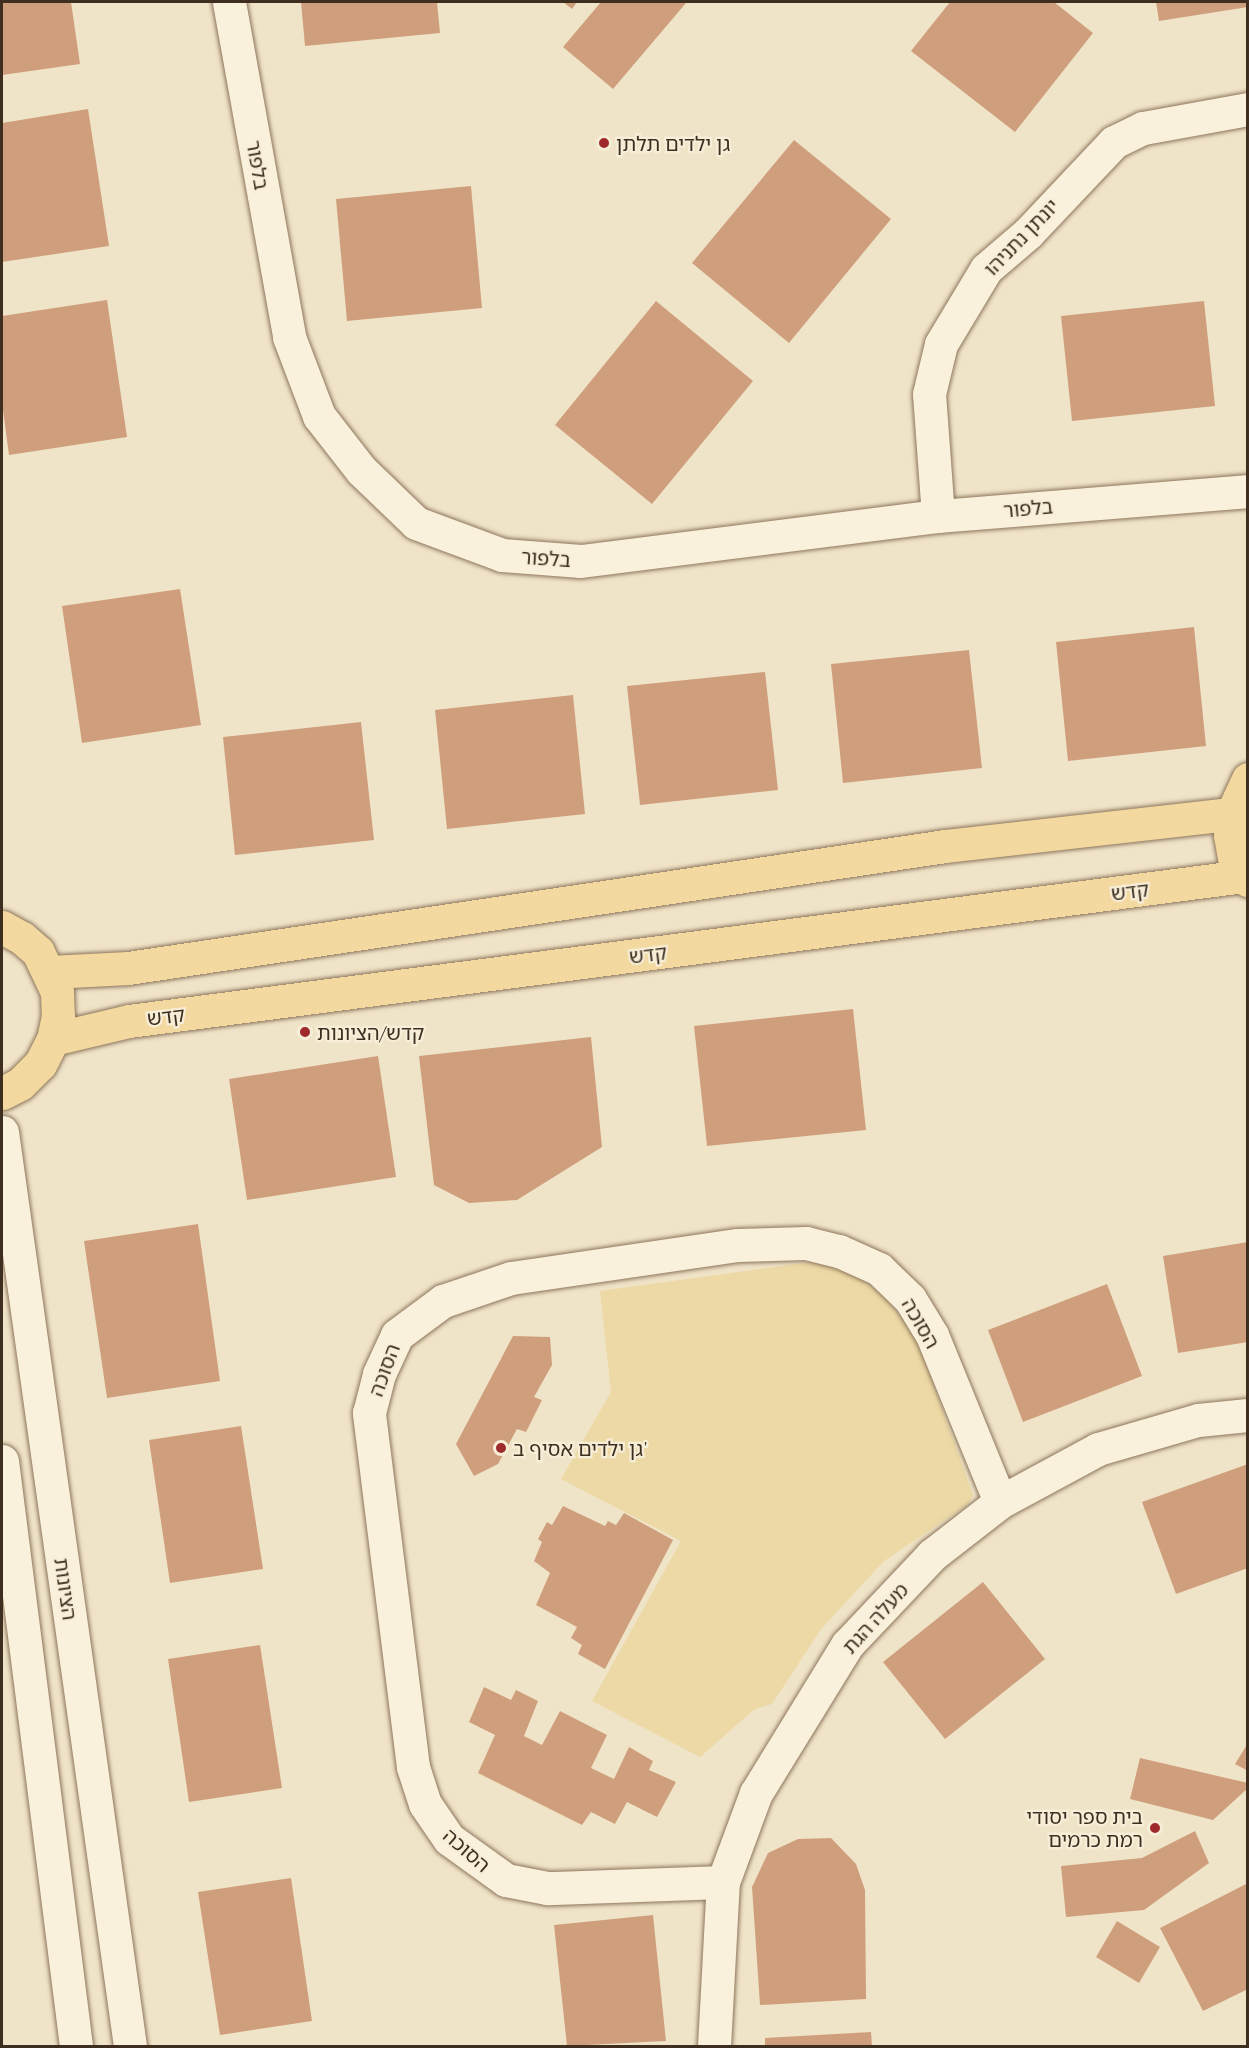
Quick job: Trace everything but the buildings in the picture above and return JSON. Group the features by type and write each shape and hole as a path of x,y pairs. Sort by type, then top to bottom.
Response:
{"main road":[{"path":"1246,878 1234,857 1232,814 1248,779"},
{"path":"50,972 79,973 140,966 945,846 1232,814"},
{"name":"קדש","path":"53,1039 141,1019 1246,878"},
{"path":"2,927 22,938 38,952 50,972 57,992 53,1039 40,1064 20,1084 2,1093"}],"street":[{"name":"בלפור","path":"229,2 289,337 319,416 361,470 416,523 502,555 581,561 939,516 1248,491"},
{"name":"יונתן נתניהו","path":"939,516 929,394 941,344 986,270 1028,233 1114,142 1143,128 1248,110"},
{"name":"הציונות","path":"2,1132 130,2046"},
{"name":"הסוכה","path":"723,1882 546,1888 506,1880 449,1839 425,1804 414,1767 369,1413 379,1374 397,1335 443,1300 511,1278 738,1245 806,1243 839,1251 879,1269 910,1299 932,1335 1000,1502"},
{"name":"מעלה הגת","path":"714,2046 723,1882 756,1793 848,1645 932,1555 1000,1502 1098,1449 1198,1420 1248,1415"},
{"path":"2,1461 76,2046"}],"sand":[{"path":"825,1260 851,1272 882,1294 916,1336 973,1495 967,1505 884,1561 821,1629 772,1704 755,1709 700,1757 592,1701 681,1541 561,1479 611,1392 600,1291"}],"place":[{"name":"גן ילדים תלתן","path":"604,143"},
{"name":"קדש/הציונות","path":"305,1032"},
{"name":"גן ילדים אסיף ב'","path":"501,1448"},
{"name":"בית ספר יסודי רמת כרמים","path":"1155,1828"}]}
